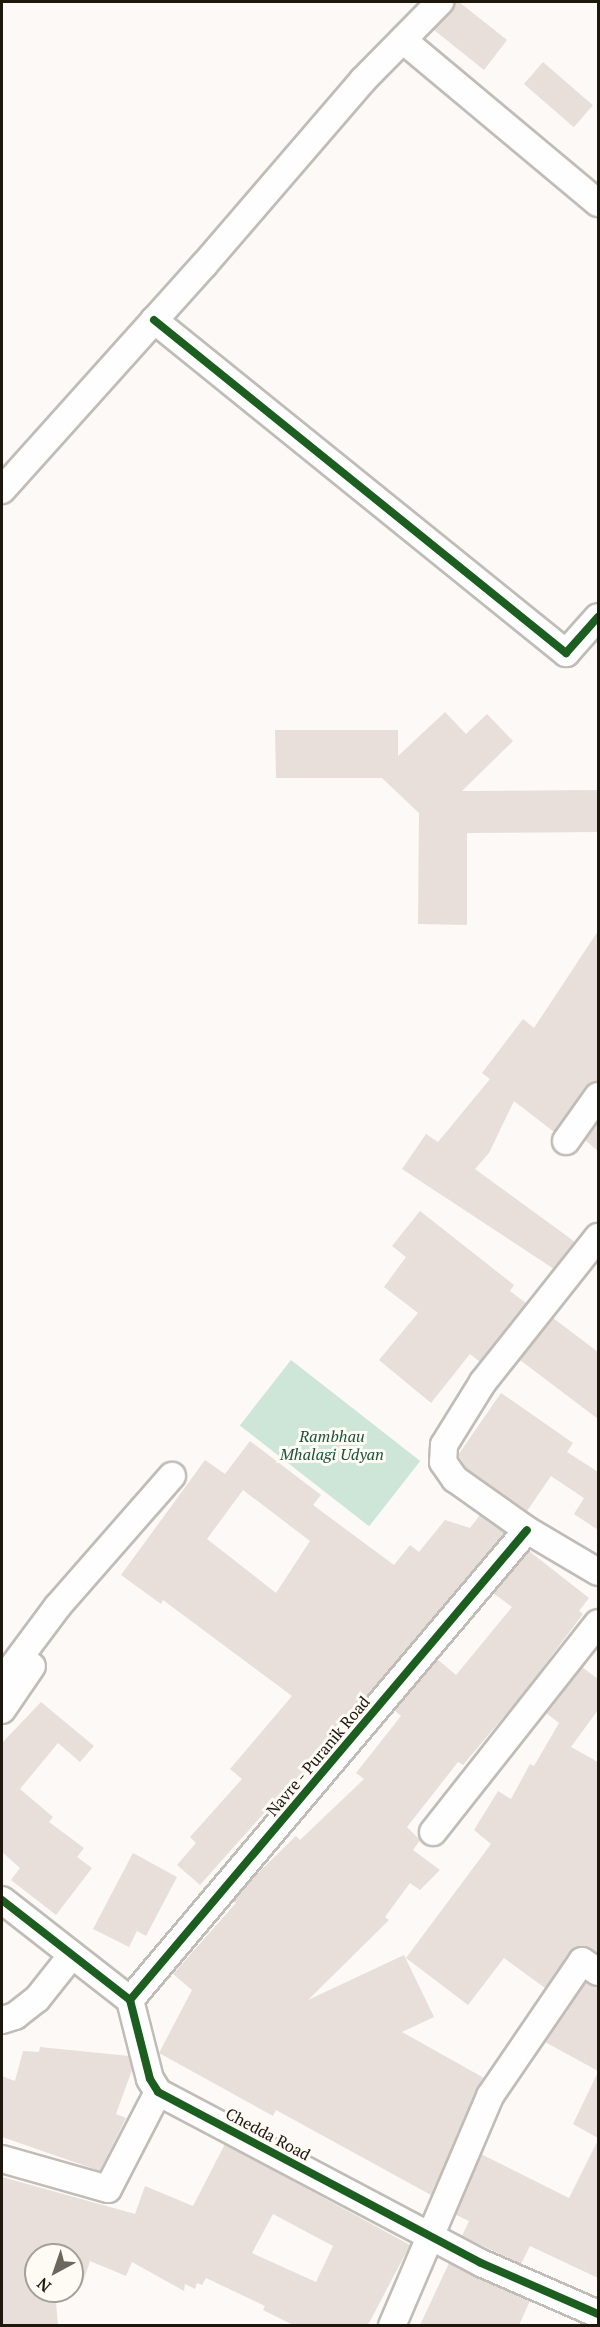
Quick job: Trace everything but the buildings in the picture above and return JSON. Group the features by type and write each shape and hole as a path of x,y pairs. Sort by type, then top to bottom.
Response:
{"street":[{"path":"2,490 363,80 432,11"},
{"path":"404,39 598,203"},
{"path":"154,320 566,653 598,617"},
{"path":"566,1141 598,1096"},
{"path":"598,1237 483,1382 444,1444 443,1462 455,1479 527,1530 598,1572"},
{"path":"2,1681 58,1606 172,1476"},
{"name":"Navre - Puranik Road","path":"130,2001 527,1530"},
{"path":"433,1832 598,1623"},
{"path":"2,1710 59,1629"},
{"path":"2,1900 130,2001 150,2079 158,2092 108,2189 2,2159"},
{"path":"2,2020 15,2016 37,1999 72,1955"},
{"path":"392,2325 490,2096 582,1961 598,1972"},
{"name":"Chedda Road","path":"158,2092 482,2263 598,2314"}],"green space":[{"name":"Rambhau Mhalagi Udyan","path":"291,1360 420,1461 369,1526 240,1425"}],"cycle path":[{"path":"154,320 566,653 598,617"},
{"path":"130,2000 527,1530"},
{"path":"2,1900 130,2000 150,2079 158,2092 481,2263 598,2314"}]}
